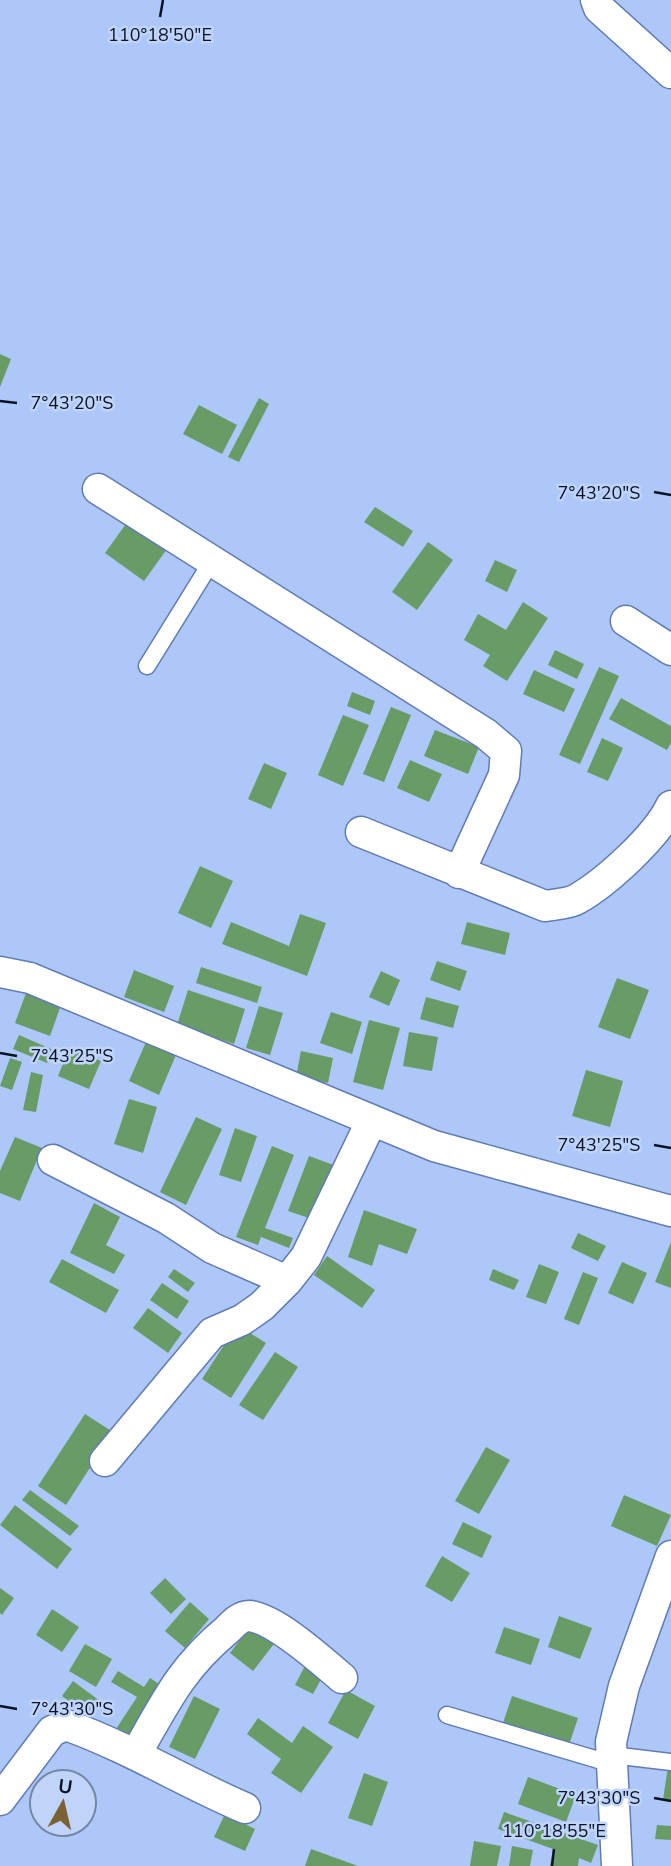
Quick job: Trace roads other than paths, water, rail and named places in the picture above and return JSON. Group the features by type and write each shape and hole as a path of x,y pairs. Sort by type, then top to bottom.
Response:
{"street":[{"path":"596,0 599,8 671,73"},
{"path":"98,489 486,734 506,751 504,775 459,873"},
{"path":"626,621 671,650"},
{"path":"361,832 545,906 576,900 635,853 664,823 671,806"},
{"path":"0,972 30,978 434,1146 671,1212"},
{"path":"105,1461 212,1333 242,1320 287,1281 306,1257 371,1122"},
{"path":"53,1160 166,1218 212,1248 287,1281"},
{"path":"617,1866 611,1742 624,1686 671,1556"},
{"path":"136,1754 184,1671 198,1654 241,1618 251,1616 285,1632 342,1678"},
{"path":"0,1800 58,1726 66,1725 136,1754 191,1784 245,1808"}],"lane":[{"path":"147,666 212,561"},
{"path":"447,1715 612,1759 671,1762"}]}
